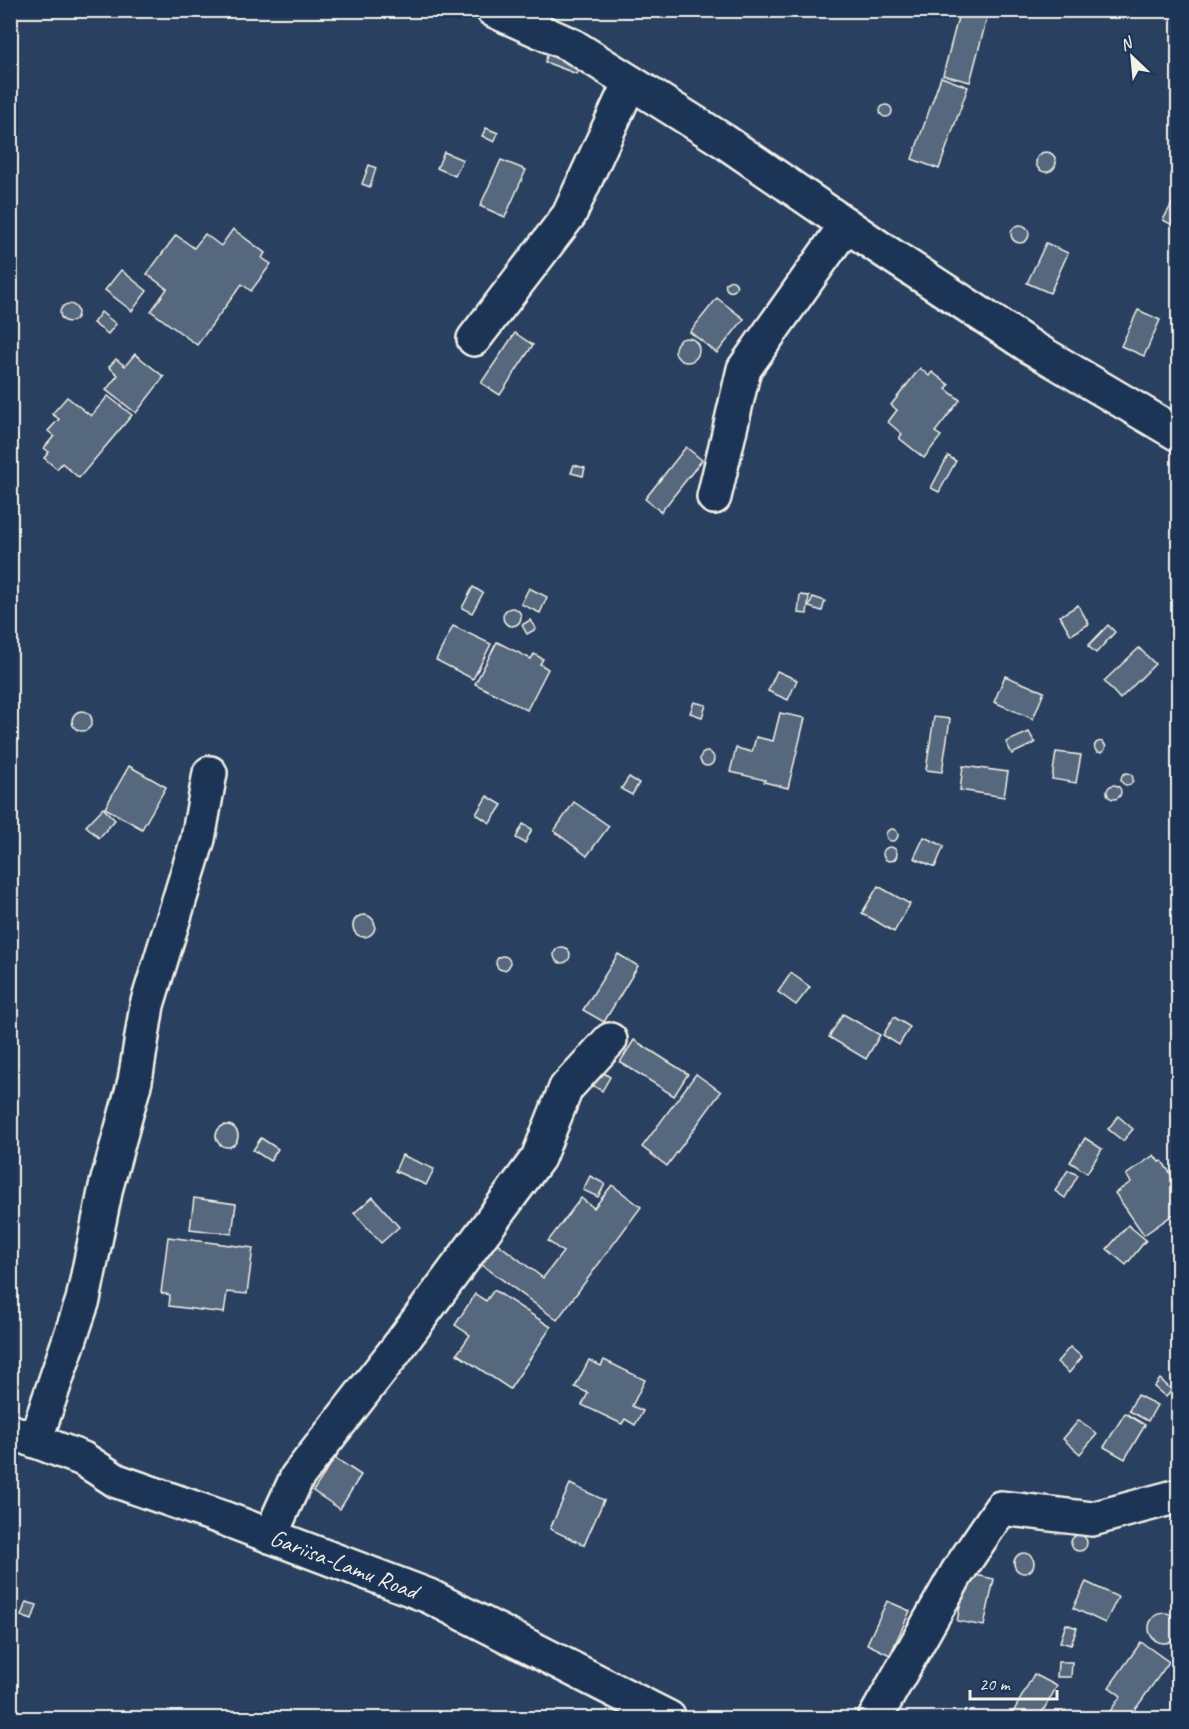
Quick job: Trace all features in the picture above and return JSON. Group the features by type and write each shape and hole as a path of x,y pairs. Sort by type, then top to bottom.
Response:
{"street":[{"path":"493,10 573,46 724,141 1031,347 1179,434"},
{"path":"474,339 569,215 630,82"},
{"path":"714,497 744,369 846,225"},
{"path":"23,1436 83,1300 106,1187 135,1081 147,1005 198,839 210,773"},
{"path":"270,1536 297,1477 389,1359 538,1158 566,1088 610,1040"},
{"name":"Gariisa-Lamu Road","path":"23,1436 82,1459 117,1481 223,1518 429,1596 669,1719"},
{"path":"875,1719 957,1573 1001,1508 1092,1519 1179,1496"}],"building":[{"path":"960,10 989,10 970,82 943,75"},
{"path":"548,53 581,65 577,74 545,62"},
{"path":"941,77 968,87 939,169 912,159"},
{"path":"888,105 892,111 888,117 884,117 880,109"},
{"path":"486,128 498,133 494,142 482,136"},
{"path":"444,152 463,160 455,176 437,168"},
{"path":"1046,152 1053,155 1056,162 1053,169 1046,172 1039,169 1036,162 1039,155"},
{"path":"501,160 526,170 505,217 480,206"},
{"path":"369,165 376,168 370,187 362,184"},
{"path":"1178,193 1178,228 1163,220"},
{"path":"1016,225 1024,225 1029,230 1027,241 1016,243 1011,238 1011,230"},
{"path":"233,229 265,253 262,258 271,264 251,291 242,284 197,345 151,311 167,289 147,274 176,235 194,248 205,234 221,246"},
{"path":"1046,243 1068,253 1050,293 1027,283"},
{"path":"121,270 147,291 132,311 105,290"},
{"path":"731,281 735,282 735,290 731,291 727,290 726,286 727,282"},
{"path":"717,298 744,319 717,353 690,332"},
{"path":"69,304 75,307 78,313 75,319 69,322 63,319 60,313 63,307"},
{"path":"1138,310 1160,320 1144,356 1121,346"},
{"path":"101,312 116,324 108,334 93,323"},
{"path":"515,333 533,345 500,395 481,383"},
{"path":"687,338 696,341 699,350 696,359 687,362 678,359 675,350 678,341"},
{"path":"135,354 164,377 136,413 106,390 118,375 109,367 116,359 125,366"},
{"path":"920,368 929,376 932,372 949,385 946,389 960,400 935,432 941,436 924,458 899,438 902,434 888,422 897,410 891,405"},
{"path":"108,396 132,415 79,478 62,463 57,469 44,458 49,452 44,448 54,436 48,431 59,419 52,414 67,397 91,416"},
{"path":"686,447 702,460 661,512 645,499"},
{"path":"948,456 956,461 939,492 931,488"},
{"path":"574,465 585,468 583,476 571,473"},
{"path":"473,587 483,593 472,613 462,608"},
{"path":"529,588 547,597 540,613 521,604"},
{"path":"800,595 809,596 807,614 798,613"},
{"path":"813,597 825,601 822,611 809,607"},
{"path":"1078,605 1089,624 1071,635 1060,616"},
{"path":"508,608 516,608 521,613 519,624 508,626 503,621 503,613"},
{"path":"530,620 536,629 527,634 522,625"},
{"path":"1108,625 1115,632 1096,653 1088,646"},
{"path":"453,626 491,644 473,679 436,660"},
{"path":"497,642 531,659 534,654 543,659 540,664 548,669 527,710 475,684"},
{"path":"1139,648 1155,664 1120,699 1104,681"},
{"path":"777,671 797,680 788,700 768,691"},
{"path":"1005,676 1044,692 1033,719 994,702"},
{"path":"694,702 706,705 702,717 690,713"},
{"path":"82,711 89,714 92,721 89,728 82,731 75,728 72,721 75,714"},
{"path":"780,713 805,718 788,788 730,772 736,748 752,752 756,737 773,741"},
{"path":"934,717 950,719 942,772 926,770"},
{"path":"1029,732 1035,743 1012,754 1006,742"},
{"path":"1100,741 1106,747 1100,753 1094,747"},
{"path":"704,752 710,752 714,759 710,766 704,766 700,762 700,756"},
{"path":"1056,752 1081,755 1076,783 1052,779"},
{"path":"129,766 166,787 142,829 105,808"},
{"path":"963,766 1008,772 1004,797 960,790"},
{"path":"1129,773 1132,774 1132,784 1125,785 1122,784 1121,777 1122,774"},
{"path":"629,777 639,783 632,795 621,789"},
{"path":"1111,785 1117,785 1121,792 1117,799 1111,799 1107,795 1107,789"},
{"path":"487,796 502,805 490,823 476,814"},
{"path":"574,802 609,826 587,856 554,831"},
{"path":"103,808 115,820 99,838 86,826"},
{"path":"523,824 532,829 525,843 516,838"},
{"path":"894,829 898,835 894,841 890,841 886,833"},
{"path":"924,837 944,846 935,867 914,858"},
{"path":"887,847 893,847 897,854 893,861 887,861 883,857 883,851"},
{"path":"878,886 910,904 894,932 862,913"},
{"path":"360,915 368,915 375,922 375,930 368,937 360,937 353,930 353,922"},
{"path":"559,947 565,947 570,955 568,961 559,963 554,958 554,952"},
{"path":"618,954 638,966 604,1022 583,1010"},
{"path":"500,956 506,956 510,963 506,970 500,970 496,966 496,960"},
{"path":"791,973 810,987 796,1005 778,992"},
{"path":"843,1014 880,1035 866,1059 829,1037"},
{"path":"894,1017 910,1027 899,1045 883,1035"},
{"path":"634,1040 688,1074 674,1096 620,1062"},
{"path":"596,1068 610,1077 602,1091 587,1082"},
{"path":"696,1074 721,1092 667,1166 642,1147"},
{"path":"1118,1116 1133,1129 1123,1141 1108,1129"},
{"path":"227,1125 235,1128 238,1136 235,1144 227,1147 219,1144 216,1136 219,1128"},
{"path":"261,1138 278,1149 270,1161 253,1150"},
{"path":"1085,1138 1102,1149 1087,1173 1070,1162"},
{"path":"402,1155 434,1169 426,1185 395,1171"},
{"path":"1154,1155 1159,1162 1162,1161 1178,1185 1178,1211 1144,1235 1115,1193 1131,1182 1126,1175"},
{"path":"1068,1170 1078,1175 1065,1198 1055,1191"},
{"path":"590,1176 605,1184 598,1197 583,1190"},
{"path":"612,1185 641,1207 557,1320 481,1264 497,1243 543,1278 563,1252 548,1241 581,1198 594,1208"},
{"path":"373,1197 399,1227 381,1243 354,1213"},
{"path":"194,1198 236,1204 232,1234 190,1229"},
{"path":"1128,1225 1146,1240 1126,1265 1107,1249"},
{"path":"168,1237 253,1248 247,1294 227,1292 224,1313 169,1306 170,1295 161,1293"},
{"path":"494,1290 551,1327 510,1389 457,1354 470,1335 455,1325 475,1294 486,1301"},
{"path":"1070,1347 1082,1357 1069,1373 1057,1362"},
{"path":"589,1360 601,1366 604,1360 645,1380 632,1406 643,1411 635,1425 625,1419 622,1424 582,1405 588,1393 575,1387"},
{"path":"1160,1379 1172,1390 1166,1397 1154,1387"},
{"path":"1137,1395 1157,1405 1148,1421 1129,1411"},
{"path":"1125,1413 1145,1425 1125,1459 1104,1447"},
{"path":"1079,1420 1097,1434 1080,1454 1063,1439"},
{"path":"335,1458 361,1475 340,1509 313,1491"},
{"path":"570,1484 604,1500 584,1545 550,1529"},
{"path":"1079,1535 1085,1537 1087,1543 1085,1549 1079,1551 1073,1549 1071,1543 1073,1537"},
{"path":"1024,1553 1031,1556 1034,1563 1031,1570 1024,1573 1017,1570 1014,1563 1017,1556"},
{"path":"967,1573 994,1579 984,1626 957,1621"},
{"path":"1086,1582 1118,1597 1105,1623 1073,1608"},
{"path":"887,1601 910,1611 890,1655 867,1644"},
{"path":"26,1602 37,1605 32,1620 21,1616"},
{"path":"1164,1613 1175,1617 1179,1628 1175,1639 1164,1643 1153,1639 1149,1628 1153,1617"},
{"path":"1066,1624 1077,1628 1071,1645 1060,1642"},
{"path":"1141,1642 1169,1662 1129,1718 1114,1718 1108,1714 1121,1696 1109,1687"},
{"path":"1058,1662 1072,1662 1071,1677 1057,1677"},
{"path":"1034,1674 1057,1686 1039,1718 1010,1718"}]}
